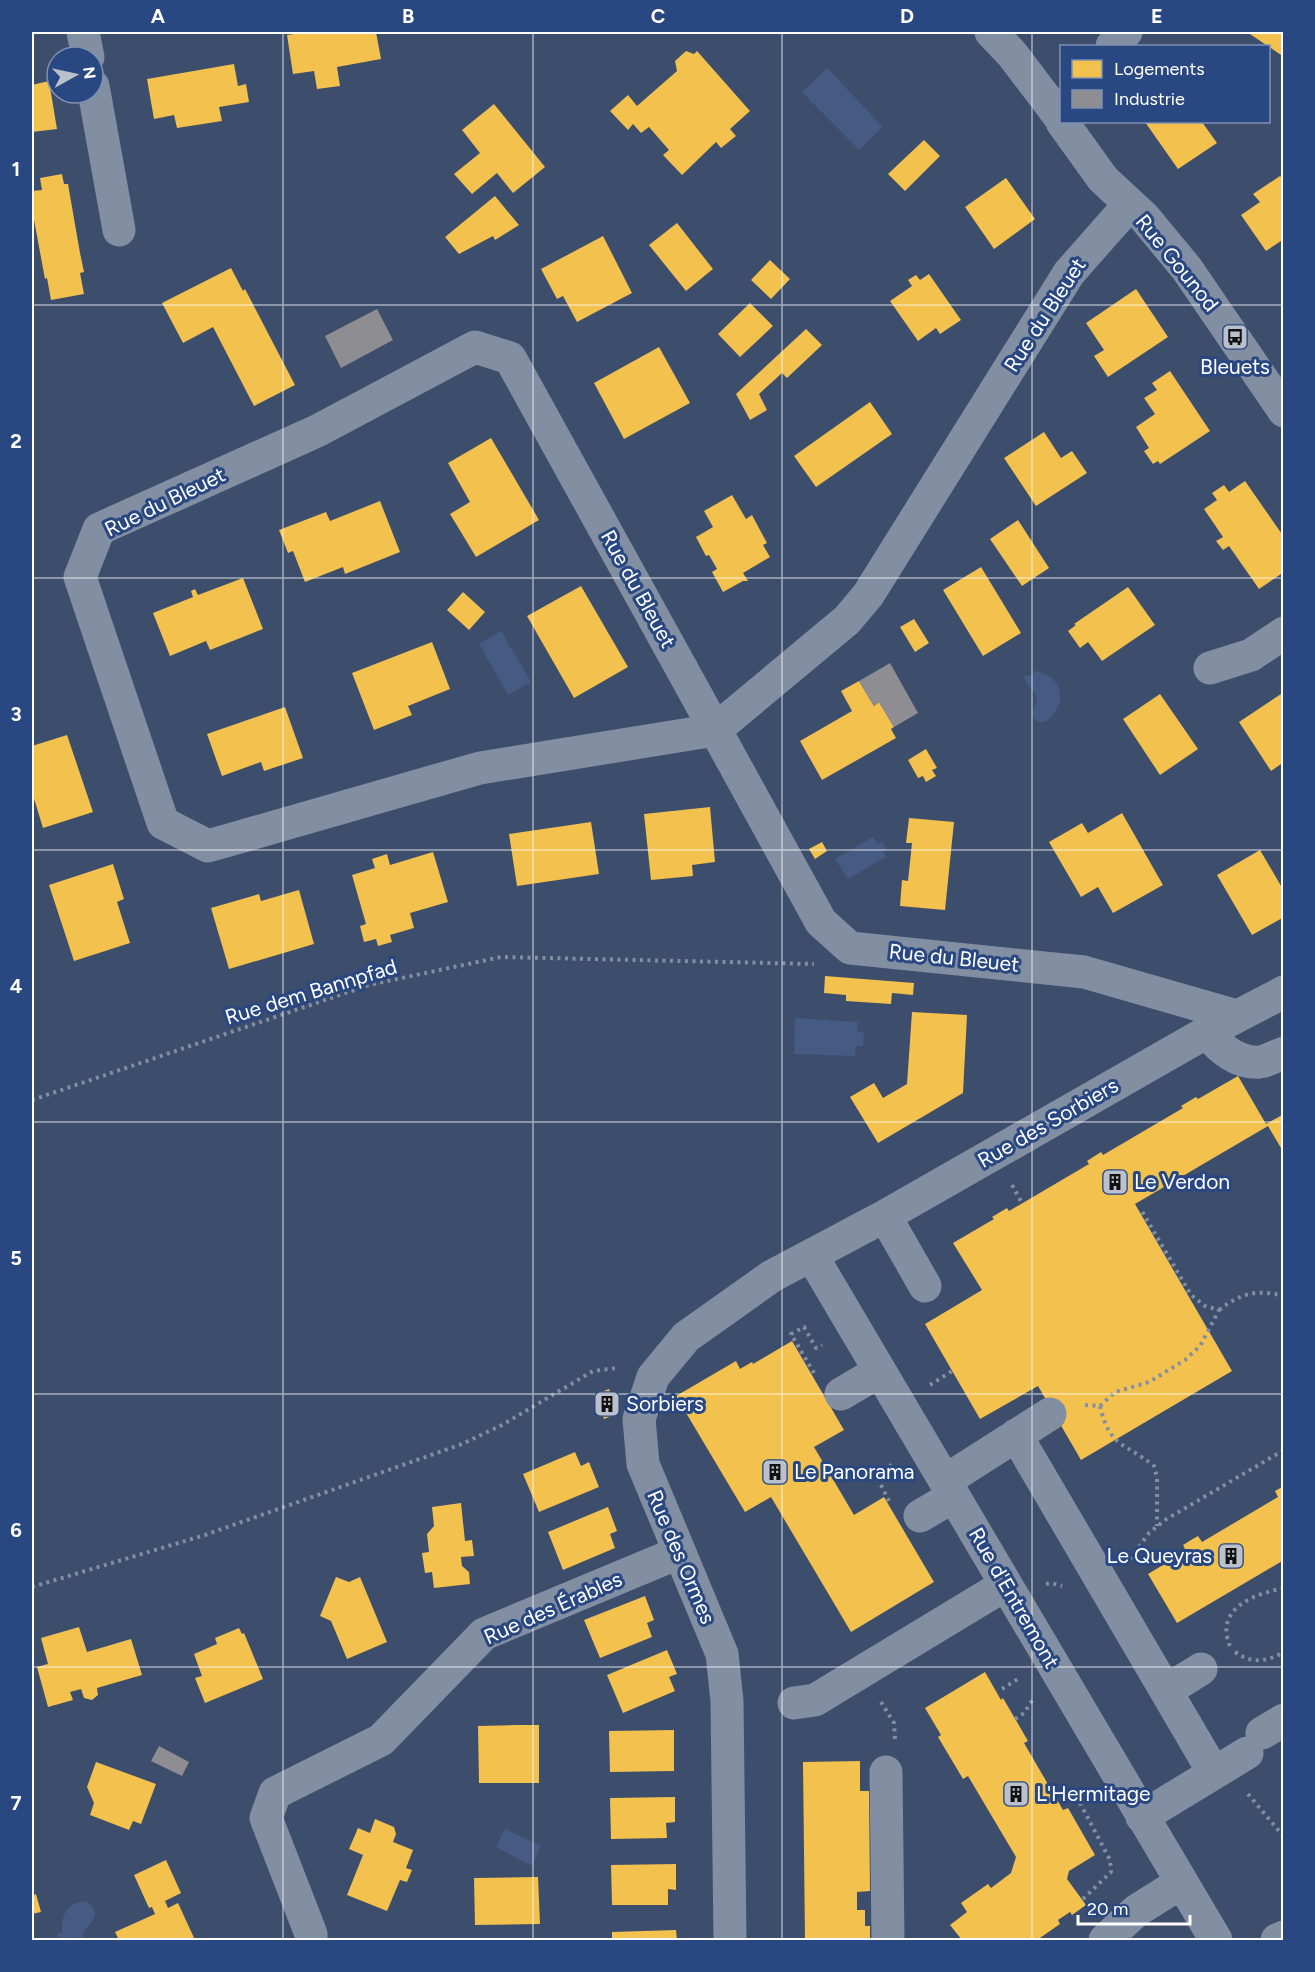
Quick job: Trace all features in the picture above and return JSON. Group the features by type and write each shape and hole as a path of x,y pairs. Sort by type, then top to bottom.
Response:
{"street":[{"name":"Rue Gounod","path":"991,32 1058,107"},
{"path":"1113,45 1126,32"},
{"path":"96,105 119,230"},
{"name":"Rue Gounod","path":"1068,123 1102,179 1144,217 1187,269 1284,411"},
{"name":"Rue du Bleuet","path":"1129,205 1069,273 868,595 847,620 715,730 480,768 208,846 163,823 80,577 99,530 317,431 476,347 510,358 715,730 821,922 850,948 1084,972 1237,1016"},
{"path":"1210,668 1251,655 1284,633"},
{"name":"Rue des Sorbiers","path":"812,1256 1207,1032 1284,992"},
{"path":"1207,1032 1217,1044 1238,1059 1261,1062 1284,1053"},
{"path":"885,1216 925,1286"},
{"name":"Rue d'Entremont","path":"812,1256 1216,1941"},
{"name":"Rue des Ormes","path":"730,1941 727,1701 722,1654 642,1464 639,1419 653,1377 686,1337 772,1276 812,1256"},
{"path":"829,1387 880,1371"},
{"path":"907,1512 950,1489 1016,1436 1065,1409"},
{"path":"1016,1436 1214,1773"},
{"name":"Rue des Érables","path":"311,1941 311,1934 266,1818 275,1793 381,1740 484,1634 678,1553"},
{"path":"795,1703 815,1700 1005,1585"},
{"path":"1166,1691 1201,1669"},
{"path":"1143,1817 1214,1773 1264,1735"},
{"path":"886,1772 888,1941"},
{"path":"1105,1941 1136,1911 1182,1882"},
{"path":"1277,1941 1284,1937"}],"path":[{"name":"Rue dem Bannpfad","path":"32,1100 369,985 501,957 824,964"},
{"path":"1140,1208 1191,1295 1205,1306 1219,1310"},
{"path":"1065,1409 1100,1406 1115,1392 1149,1382 1185,1360 1200,1346 1219,1310 1232,1300 1256,1291 1284,1296"},
{"path":"825,1343 816,1348 804,1327 791,1334 829,1387"},
{"path":"32,1587 205,1535 462,1444 502,1425 593,1371 640,1366 653,1377"},
{"path":"928,1386 952,1371"},
{"path":"1100,1406 1108,1429 1115,1440 1154,1466 1156,1527"},
{"path":"1131,1557 1156,1527 1284,1450"},
{"path":"895,1463 876,1475 907,1512"},
{"path":"1284,1588 1254,1596 1235,1608 1231,1615 1227,1635 1229,1644 1236,1654 1248,1660 1269,1660 1284,1652"},
{"path":"1002,1689 1030,1672"},
{"path":"1015,1719 1024,1713 1034,1696"},
{"path":"1214,1773 1236,1780 1284,1837"},
{"path":"1083,1899 1111,1872 1110,1860 1080,1803 1100,1791"}],"water":[{"path":"827,68 883,127 859,150 802,92"},
{"path":"501,631 531,682 508,695 479,644"},
{"path":"1035,671 1052,679 1060,692 1057,708 1045,722 1038,722 1033,718 1037,698 1026,683 1024,676 1032,675"},
{"path":"873,837 878,844 882,842 887,850 883,852 886,857 848,879 835,859"},
{"path":"795,1018 858,1022 857,1032 864,1032 863,1046 856,1046 855,1056 794,1054"},
{"path":"505,1829 541,1846 532,1866 496,1847"},
{"path":"85,1901 95,1913 93,1920 83,1932 83,1940 58,1940 57,1934 62,1932 66,1911 74,1904"}],"building: Logements":[{"path":"308,32 376,32 381,59 337,67 340,86 317,89 314,71 293,74 287,35"},
{"path":"1247,32 1284,32 1284,57 1270,48 1270,45 1266,45"},
{"path":"686,51 694,54 697,51 750,111 730,129 736,136 721,148 716,142 682,175 663,155 669,150 649,127 641,133 633,124 628,130 610,111 628,95 637,106 677,71 675,61"},
{"path":"234,64 238,86 246,84 249,102 219,107 222,121 177,128 174,115 154,119 147,79"},
{"path":"45,82 45,105 53,105 57,129 32,132 32,85"},
{"path":"494,104 545,167 513,193 497,173 472,194 454,174 480,153 462,130"},
{"path":"1146,123 1203,123 1217,143 1178,169"},
{"path":"924,140 940,156 905,191 888,174"},
{"path":"62,174 64,184 68,184 84,272 80,273 84,294 51,300 32,209 32,191 42,190 40,178"},
{"path":"1280,176 1284,180 1284,239 1266,251 1241,215 1260,202 1253,194"},
{"path":"1006,178 1035,219 994,249 965,207"},
{"path":"495,196 519,225 495,240 493,236 459,254 445,237"},
{"path":"677,223 713,269 686,291 649,245"},
{"path":"603,236 632,293 577,322 563,296 557,299 541,269"},
{"path":"770,260 790,279 771,299 751,280"},
{"path":"231,268 243,291 245,289 295,385 254,406 213,327 183,343 162,303"},
{"path":"929,274 961,320 940,334 936,328 918,341 890,301 912,286 908,280 916,275 920,280"},
{"path":"1136,289 1168,337 1108,377 1094,356 1104,350 1086,323"},
{"path":"750,303 773,326 740,357 718,334"},
{"path":"806,329 822,345 787,378 782,373 759,394 767,410 750,420 736,394"},
{"path":"659,347 690,403 624,439 594,383"},
{"path":"1170,371 1210,431 1160,464 1158,461 1153,464 1144,451 1149,448 1136,427 1155,414 1144,398 1157,390 1152,383"},
{"path":"870,402 892,434 816,487 794,456"},
{"path":"1044,432 1061,458 1072,451 1087,473 1036,506 1004,458"},
{"path":"491,438 539,520 476,557 450,514 470,502 448,463"},
{"path":"1245,481 1284,537 1284,572 1259,589 1229,546 1223,550 1216,541 1223,537 1204,509 1217,500 1212,493 1224,485 1229,492"},
{"path":"732,495 746,519 752,515 767,543 763,545 770,557 743,573 748,581 743,581 723,592 712,572 717,569 709,555 706,556 696,537 713,527 704,511"},
{"path":"380,501 400,552 345,574 343,567 305,582 293,551 288,553 279,530 326,512 330,521"},
{"path":"1018,520 1049,568 1022,586 990,539"},
{"path":"981,567 1021,633 983,656 943,590"},
{"path":"243,578 263,629 210,650 206,641 170,656 153,613 193,597 191,591 195,589 198,595"},
{"path":"581,586 628,667 574,698 527,616"},
{"path":"1128,587 1155,625 1102,661 1088,642 1080,648 1068,631 1076,625 1074,624"},
{"path":"463,592 485,612 469,630 447,610"},
{"path":"914,619 929,643 915,652 900,627"},
{"path":"432,642 450,689 408,706 412,715 374,730 352,673"},
{"path":"859,681 874,706 879,702 894,727 891,729 896,738 822,780 800,741 852,711 841,691"},
{"path":"1284,692 1284,762 1271,771 1239,722"},
{"path":"1160,694 1198,749 1160,775 1123,719"},
{"path":"285,707 303,758 264,771 261,762 222,776 207,734"},
{"path":"67,735 93,812 43,828 32,792 32,746"},
{"path":"926,749 937,768 932,770 936,776 926,782 923,776 918,778 908,760"},
{"path":"710,807 715,862 692,865 693,876 651,880 644,814"},
{"path":"1122,813 1163,885 1113,913 1098,887 1081,897 1049,842 1082,823 1088,833"},
{"path":"909,818 954,822 945,910 900,906 902,880 908,881 912,843 906,843"},
{"path":"591,822 599,874 517,886 509,834"},
{"path":"822,842 827,851 815,859 809,849"},
{"path":"1260,850 1284,891 1284,917 1252,935 1217,875"},
{"path":"433,852 448,902 410,913 414,928 390,935 392,942 378,946 376,939 364,942 360,926 366,924 352,875 375,868 372,859 387,854 390,865"},
{"path":"113,864 124,899 117,902 130,943 74,961 49,885"},
{"path":"299,890 314,944 229,969 211,908 259,894 261,901"},
{"path":"825,976 914,983 913,995 892,993 891,1004 846,1001 846,995 824,993"},
{"path":"912,1012 967,1015 963,1093 878,1143 850,1097 874,1083 883,1098 907,1084"},
{"path":"1238,1076 1266,1124 1284,1114 1284,1153 1268,1126 1135,1204 1232,1371 1081,1460 1038,1386 980,1419 925,1324 982,1290 953,1243 994,1219 992,1217 1007,1208 1009,1211 1089,1164 1087,1161 1101,1152 1103,1155 1183,1108 1181,1106 1196,1097 1198,1099"},
{"name":"Le Panorama","path":"792,1341 844,1430 814,1447 854,1515 884,1497 934,1582 851,1632 771,1497 745,1512 676,1396 736,1361 740,1369"},
{"name":"Sorbiers","path":"609,1389 619,1413 604,1419 594,1395"},
{"path":"575,1452 581,1466 589,1462 599,1487 539,1512 523,1474"},
{"name":"Le Queyras","path":"1284,1486 1284,1560 1177,1623 1148,1574 1186,1551 1183,1545 1191,1540 1198,1536 1202,1542 1278,1497 1275,1491"},
{"path":"461,1503 465,1541 472,1540 474,1556 461,1557 462,1566 469,1572 470,1584 434,1588 432,1572 425,1573 422,1553 429,1552 427,1534 434,1526 432,1507"},
{"path":"608,1507 617,1531 610,1534 615,1548 563,1570 548,1532"},
{"path":"336,1577 349,1582 360,1577 387,1642 347,1659 331,1621 320,1616"},
{"path":"645,1596 654,1620 647,1623 652,1637 600,1658 584,1620"},
{"path":"79,1627 87,1652 131,1639 142,1675 97,1688 98,1695 92,1700 84,1698 81,1689 70,1692 73,1700 48,1707 37,1667 48,1664 41,1638"},
{"path":"239,1628 242,1634 244,1633 263,1679 205,1703 195,1678 202,1676 194,1654 217,1644 215,1638"},
{"path":"667,1650 677,1674 669,1677 675,1691 623,1713 607,1675"},
{"name":"L'Hermitage","path":"985,1672 1028,1741 1024,1743 1063,1810 1068,1808 1095,1855 1069,1871 1067,1879 1086,1905 1072,1915 1070,1912 1058,1920 1060,1924 1037,1940 962,1940 950,1925 967,1912 961,1903 988,1884 991,1888 1011,1873 1016,1857 968,1776 963,1779 938,1737 941,1735 925,1708"},
{"path":"539,1725 539,1783 479,1783 478,1726"},
{"path":"674,1730 674,1771 610,1772 609,1731"},
{"path":"860,1761 860,1791 869,1791 870,1891 857,1892 857,1910 865,1910 865,1926 870,1926 870,1940 805,1940 803,1762"},
{"path":"96,1762 156,1784 141,1824 133,1821 129,1830 90,1815 94,1803 87,1787"},
{"path":"675,1797 675,1822 666,1823 667,1838 611,1839 610,1798"},
{"path":"375,1819 394,1827 396,1834 393,1842 413,1850 406,1868 412,1870 407,1882 400,1880 387,1911 347,1895 363,1855 349,1849 358,1828 370,1833"},
{"path":"166,1860 181,1893 165,1901 168,1908 178,1903 195,1940 119,1940 115,1932 155,1914 152,1907 149,1908 134,1875"},
{"path":"676,1864 676,1890 668,1889 668,1905 612,1905 611,1865"},
{"path":"538,1877 540,1924 475,1925 474,1878"},
{"path":"36,1894 41,1912 32,1914 32,1896"},
{"path":"676,1930 677,1940 612,1940 612,1932"}],"building: Industrie":[{"path":"377,309 393,340 341,368 325,336"},
{"path":"890,663 918,713 894,727 879,702 874,706 859,681"},
{"path":"159,1746 189,1762 182,1776 151,1761"}],"place":[{"name":"Bleuets","path":"1235,337"},
{"name":"Le Verdon","path":"1115,1182"},
{"name":"Sorbiers","path":"607,1404"},
{"name":"Le Panorama","path":"775,1472"},
{"name":"Le Queyras","path":"1231,1556"},
{"name":"L'Hermitage","path":"1016,1794"}]}
